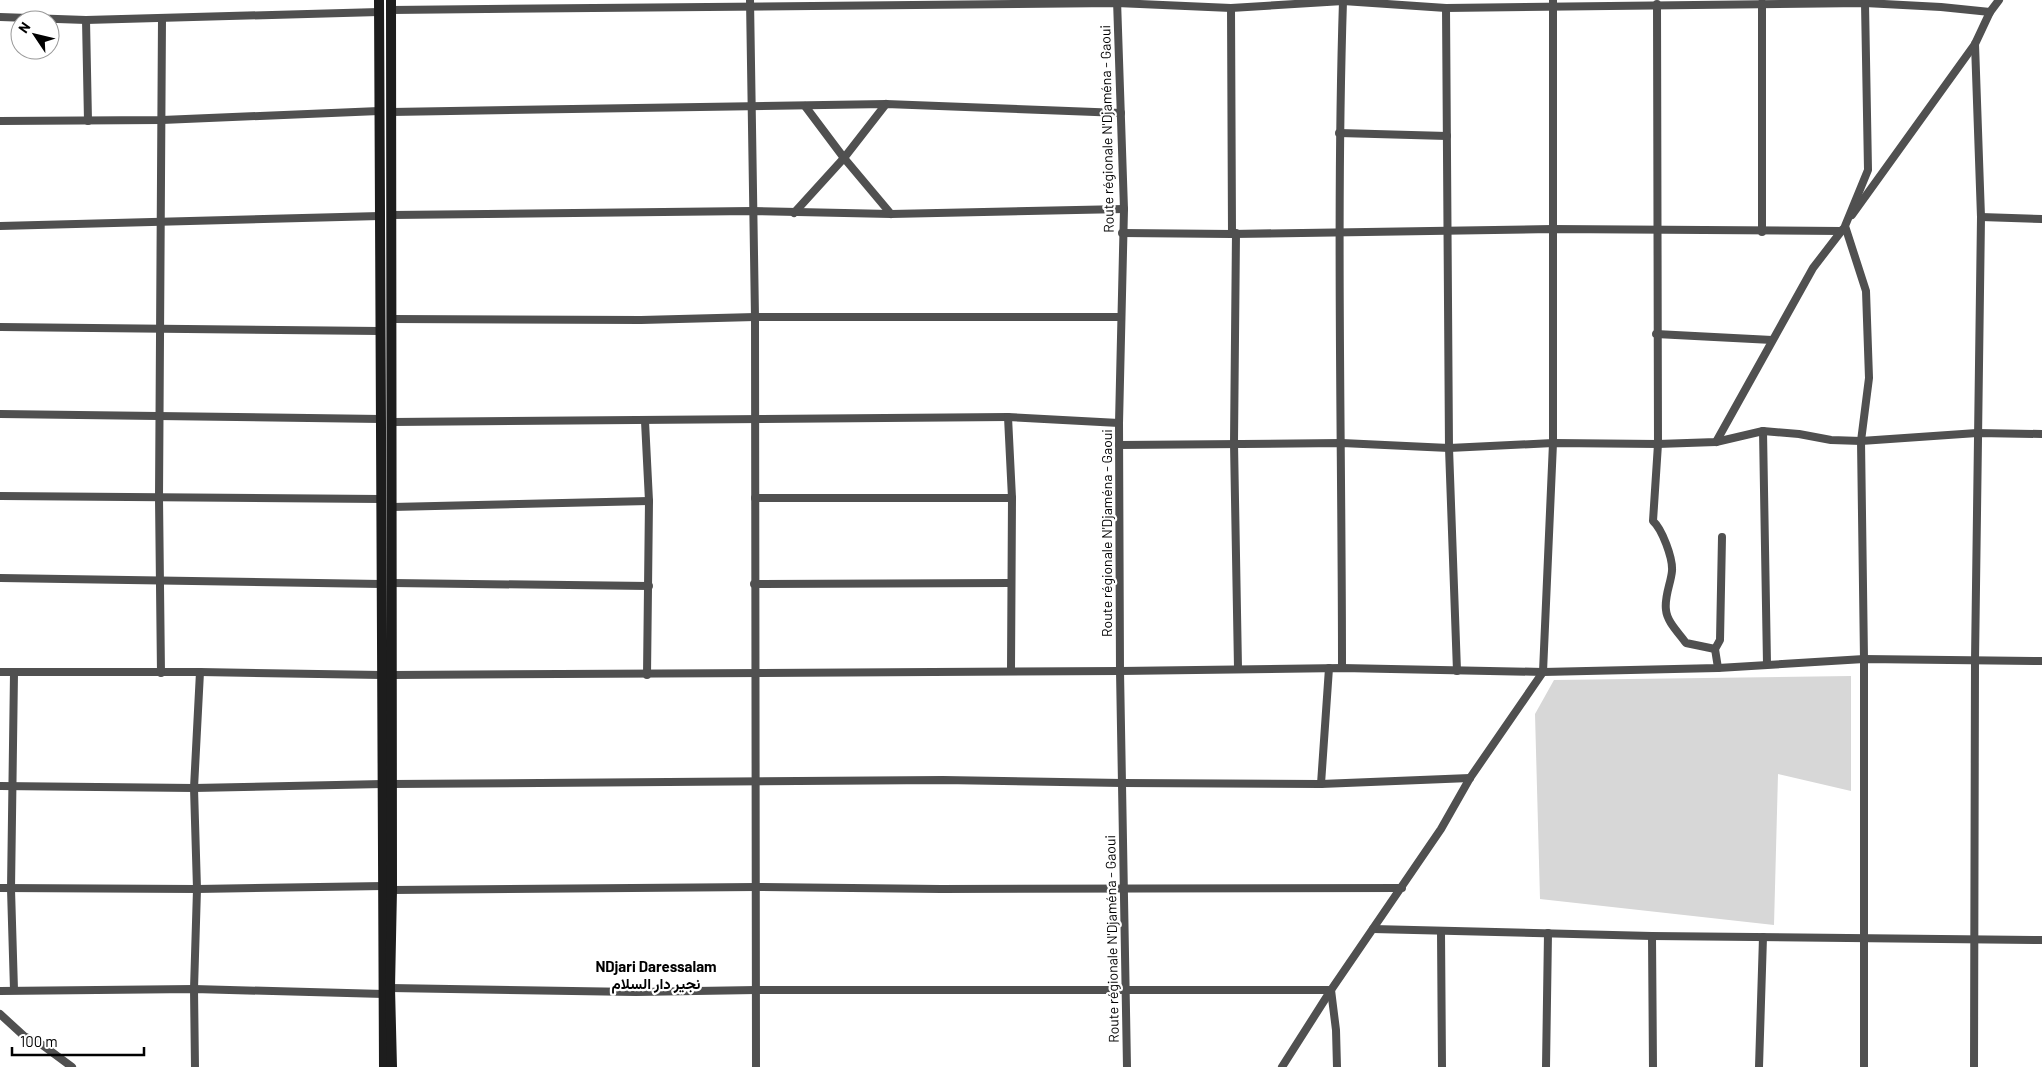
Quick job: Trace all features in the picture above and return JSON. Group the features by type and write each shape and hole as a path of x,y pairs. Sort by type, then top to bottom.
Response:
{"street":[{"path":"379,0 381,499 387,584"},
{"path":"1716,442 1812,268 1843,228 1975,44 1990,12 2000,0"},
{"path":"384,1067 388,888 387,584 392,507 391,5 1117,2 1231,8 1343,1 1446,8 1553,3 1865,3 1990,12"},
{"path":"1342,668 1339,133 1343,1"},
{"name":"Route régionale N'Djaména - Gaoui","path":"1117,2 1124,209 1119,445 1120,671 1127,1067"},
{"path":"750,3 755,317 756,1067"},
{"path":"1282,1067 1331,990 1441,829 1470,778 1543,672 1553,443 1553,3"},
{"path":"1762,3 1762,232"},
{"path":"1864,1067 1864,659 1861,441 1868,378 1866,291 1843,228 1868,170 1865,3"},
{"path":"1657,4 1656,334 1658,444 1653,521 1659,526 1669,551 1673,570 1665,608 1668,618 1686,643 1716,649"},
{"path":"1231,8 1234,443 1238,668"},
{"path":"1446,8 1449,448 1457,671"},
{"path":"0,18 86,20 379,12"},
{"path":"161,673 162,580 159,498 162,18"},
{"path":"86,20 88,121"},
{"path":"1974,1067 1975,660 1981,217 1975,44"},
{"path":"794,213 844,158 886,104"},
{"path":"392,112 886,104 1121,113"},
{"path":"804,106 891,214"},
{"path":"0,121 162,120 379,111"},
{"path":"1339,133 1447,136"},
{"path":"392,215 752,211 891,214 1124,209"},
{"path":"0,226 380,216"},
{"path":"1981,217 2042,219"},
{"path":"1122,233 1234,234 1552,229 1762,232 1843,228"},
{"path":"392,319 641,320 755,317 1121,317"},
{"path":"0,327 380,331"},
{"path":"1656,334 1772,340"},
{"path":"0,414 381,418"},
{"path":"392,422 1008,417 1119,424"},
{"path":"1008,417 1012,498 1011,671"},
{"path":"645,421 649,501 647,675"},
{"path":"1119,445 1342,443 1449,448 1553,443 1658,444 1716,442 1763,431 1799,434 1830,440 1861,441 1977,433 2042,434"},
{"path":"1763,431 1767,664"},
{"path":"0,496 381,499"},
{"path":"755,498 1012,498"},
{"path":"392,507 649,501"},
{"path":"1718,668 1716,649 1720,640 1722,537"},
{"path":"0,578 649,586"},
{"path":"754,584 1011,583"},
{"path":"0,672 647,675 1342,668 1543,672 1718,668 1864,659 2042,661"},
{"path":"1321,784 1328,668"},
{"path":"195,1067 194,989 197,890 194,788 200,672"},
{"path":"14,673 11,889 14,990"},
{"path":"0,786 194,788 388,784 943,780 1321,784 1470,778"},
{"path":"0,888 197,890 756,887 1402,888"},
{"path":"1373,930 1652,936 2042,940"},
{"path":"1440,932 1442,1067"},
{"path":"1546,1067 1548,933"},
{"path":"1652,936 1653,1067"},
{"path":"1759,1067 1762,937"},
{"path":"0,991 194,989 636,992 756,990 1331,990"},
{"path":"1331,990 1336,1030 1337,1067"},
{"path":"387,991 392,1067"},
{"path":"0,1014 24,1036 41,1044 72,1067"}],"shaded area":[{"path":"1851,676 1851,791 1778,774 1774,925 1540,899 1535,714 1554,680"}],"district":[{"name":"NDjari Daressalam نجير دار السلام","path":"656,976"}]}
